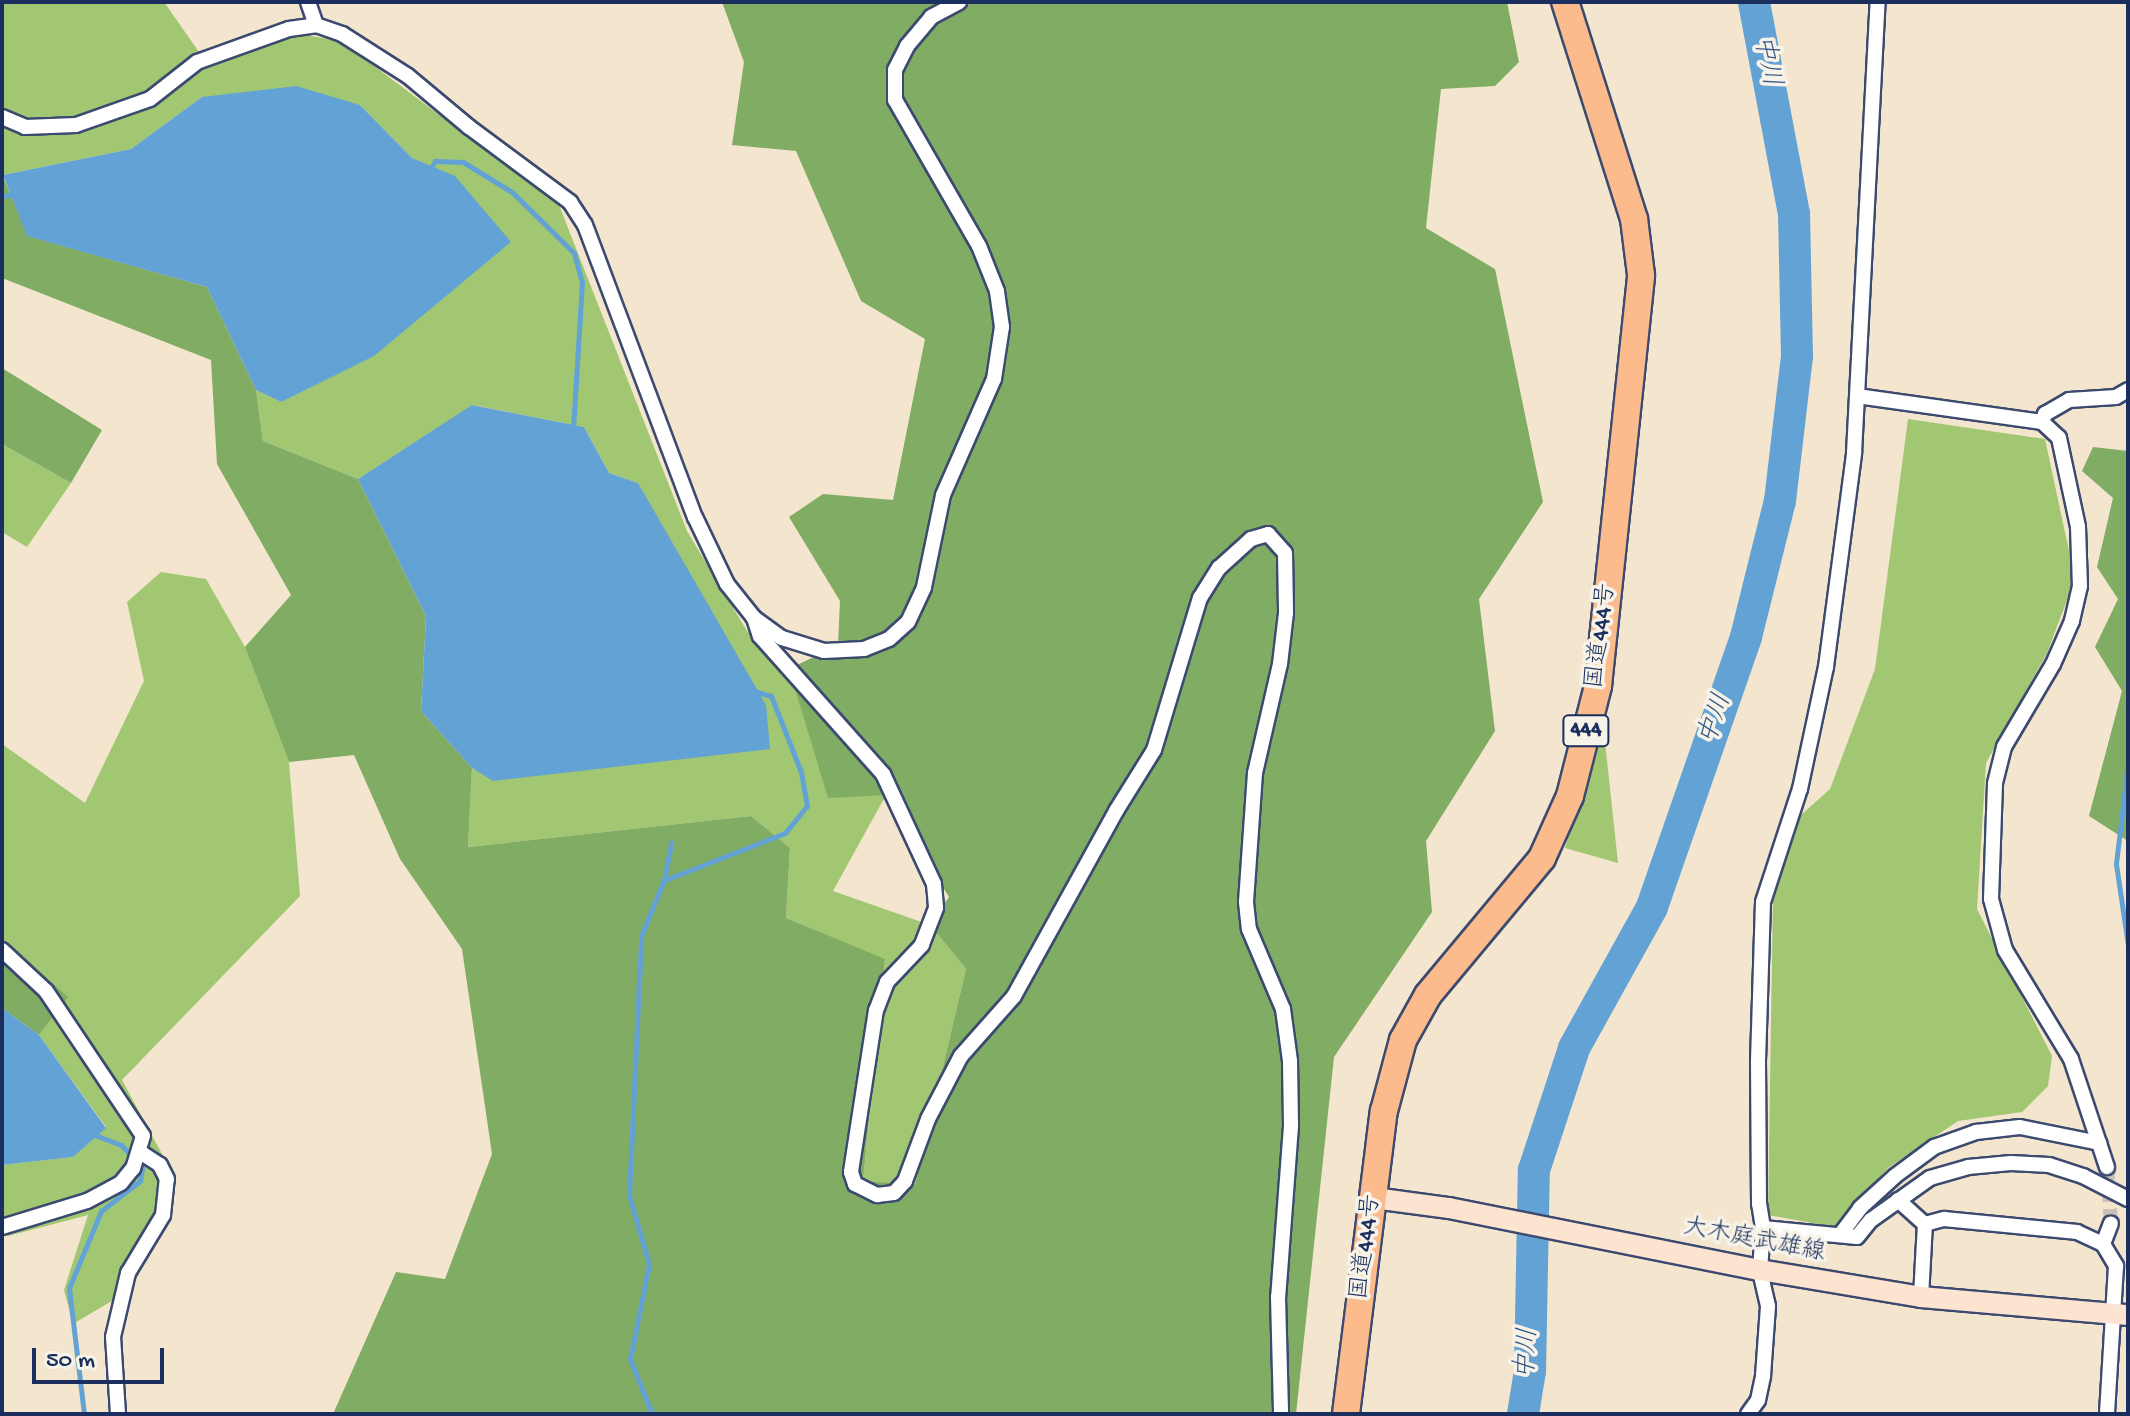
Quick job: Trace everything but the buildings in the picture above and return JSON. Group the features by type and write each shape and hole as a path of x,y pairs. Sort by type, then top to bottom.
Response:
{"highway":[{"name":"国道444号","path":"1346,1414 1384,1111 1403,1040 1428,995 1542,858 1570,796 1598,686 1641,275 1627,193 1565,2"}],"main road":[{"name":"大木庭武雄線","path":"1374,1198 1449,1208 1760,1270 1921,1297 2122,1315"}],"street":[{"path":"308,2 316,25"},
{"path":"2,117 25,127 76,125 150,99 197,62 289,29 316,25 342,34 408,76 469,127 570,202 585,225 695,517 727,584 754,618 782,638 824,651 864,649 889,639 908,622 924,587 943,495 994,379 1002,327 997,291 979,246 895,100 895,70 907,46 931,17 959,2"},
{"path":"1748,1414 1758,1400 1768,1306 1760,1270 1763,1228 1759,1204 1758,1061 1763,902 1800,789 1826,667 1854,453 1878,2"},
{"path":"2042,422 2045,414 2069,400 2116,397 2128,390"},
{"path":"1857,396 2042,422 2059,438 2078,527 2080,586 2072,621 2053,664 2004,747 1995,784 1991,899 2005,950 2071,1059 2107,1167"},
{"path":"754,618 760,636 883,774 934,884 936,908 922,945 887,982 876,1010 851,1172 855,1184 866,1190 877,1195 894,1193 905,1181 928,1119 961,1056 1014,996 1116,811 1154,750 1200,598 1219,568 1251,539 1268,534 1285,553 1286,613 1280,664 1255,773 1246,902 1249,929 1283,1009 1290,1061 1291,1126 1278,1297 1281,1414"},
{"path":"2,950 46,991 97,1070 134,1117 143,1136 133,1168 121,1183 87,1201 2,1227"},
{"path":"1840,1235 1860,1208 1895,1176 1934,1147 1976,1132 2020,1127 2099,1143"},
{"path":"118,1414 113,1337 128,1273 163,1215 167,1179 160,1165 140,1152"},
{"path":"1763,1228 1857,1237 1871,1220 1930,1178 1968,1167 2011,1163 2049,1165 2083,1176 2128,1199"},
{"path":"1898,1200 1925,1224"},
{"path":"1925,1224 1944,1219 2077,1232 2103,1244 2116,1266 2122,1315 2107,1414"},
{"path":"2103,1244 2111,1223"},
{"path":"1921,1297 1925,1224"}],"green space":[{"path":"2,2 164,2 199,52 264,28 341,41 559,205 687,531 747,631 789,669 886,795 833,891 930,925 966,969 915,1185 863,1182 885,960 786,918 790,848 751,816 468,847 472,768 493,780 638,483 609,473 584,427 473,405 358,479 263,441 256,390 281,402 510,242 455,177 412,158 360,105 202,97 131,149 3,175"},
{"path":"722,2 1507,2 1519,62 1495,86 1441,89 1426,228 1495,269 1543,502 1479,599 1495,731 1426,841 1432,912 1334,1057 1296,1414 333,1414 396,1272 445,1279 492,1154 462,949 400,859 354,755 289,762 245,647 291,595 217,464 211,360 2,278 2,174 28,236 207,287 256,390 263,441 358,479 426,616 421,711 472,768 468,847 751,816 790,848 786,918 885,959 863,1181 915,1185 966,969 930,925 949,897 886,795 828,798 789,669 838,645 840,601 789,517 823,494 893,500 925,339 861,301 796,151 732,145 744,62"},
{"path":"2,368 102,430 71,483 2,444"},
{"path":"1908,419 2045,439 2075,579 2047,653 1986,763 1977,909 2052,1056 2048,1086 2022,1112 1958,1121 1888,1168 1835,1227 1768,1215 1773,896 1801,815 1830,789 1875,669"},
{"path":"2,444 71,483 27,547 2,532"},
{"path":"2093,447 2128,451 2128,841 2089,816 2122,691 2095,647 2118,599 2097,567 2113,498 2082,471"},
{"path":"161,572 206,579 245,647 289,762 300,896 122,1080 169,1167 169,1210 120,1296 73,1324 64,1290 88,1215 8,1236 2,1234 2,1165 73,1157 106,1127 39,1035 67,997 2,939 2,744 85,803 144,681 127,602"},
{"path":"1603,723 1618,863 1565,848"},
{"path":"2,939 68,997 39,1035 2,1008"}],"water":[{"path":"296,86 360,105 412,158 455,176 511,242 374,356 281,402 256,390 207,287 27,236 3,175 131,149 202,97"},
{"path":"472,405 584,427 609,473 638,483 766,705 770,749 493,781 472,768 421,711 426,616 358,479"},
{"path":"2,1008 39,1035 106,1128 73,1157 2,1165"}],"waterway":[{"name":"中川","path":"1523,1414 1530,1371 1534,1170 1574,1048 1652,907 1746,637 1780,501 1797,356 1794,214 1754,2"},
{"path":"429,171 435,161 463,162 512,192 574,253 582,282 573,429"},
{"path":"2,196 17,194"},
{"path":"665,880 785,833 807,806 801,772 771,696 753,691"},
{"path":"2128,763 2116,864 2128,945"},
{"path":"652,1414 630,1359 649,1264 629,1195 641,936 664,880 671,843"},
{"path":"84,1414 69,1288 101,1211 140,1181 142,1168 121,1145 92,1134"}],"tunnel":[{"path":"2107,1167 2111,1223"}]}
